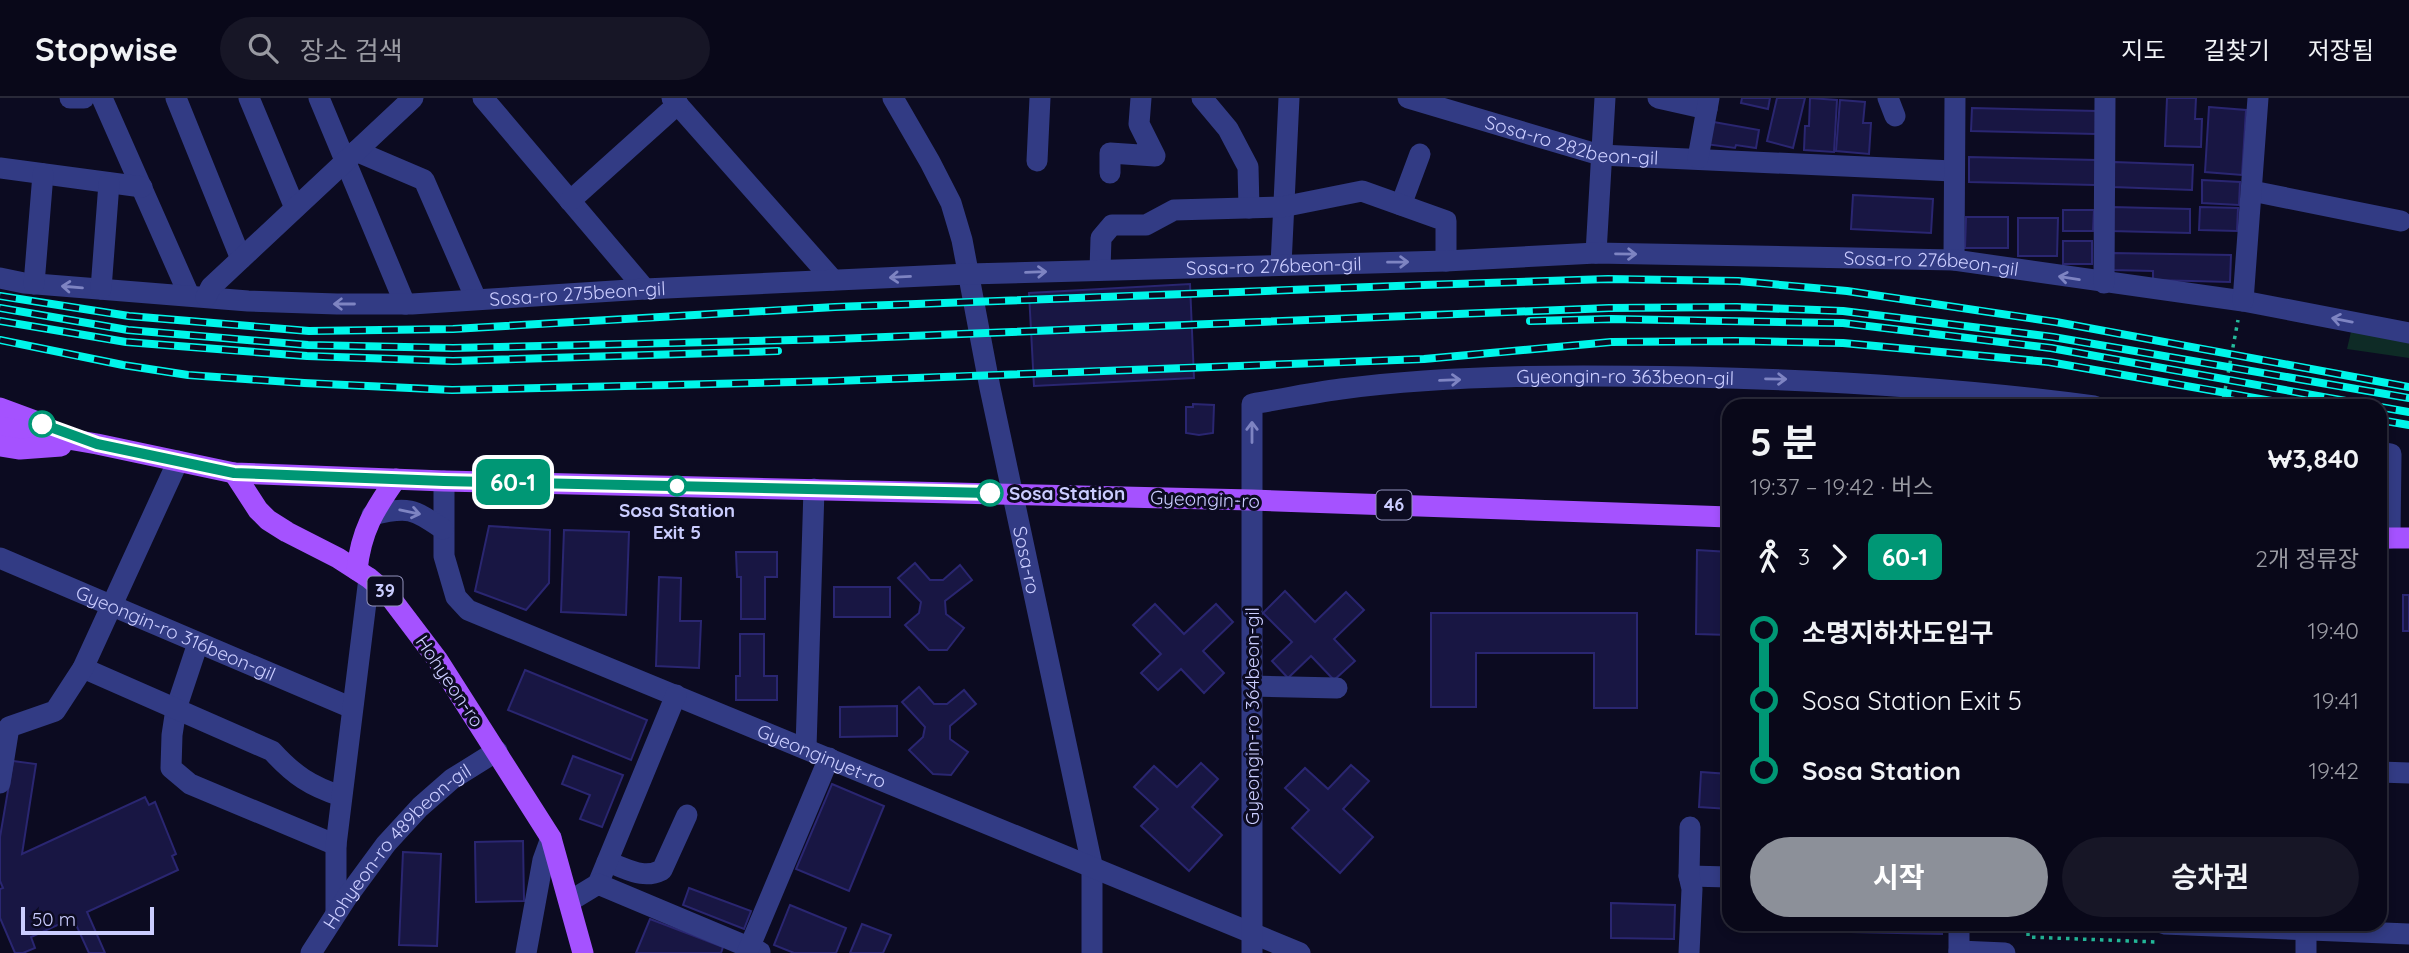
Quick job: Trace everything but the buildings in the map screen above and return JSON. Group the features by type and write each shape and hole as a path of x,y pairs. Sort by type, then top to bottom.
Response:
{"main road":[{"name":"Gyeongin-ro","path":"0,408 97,444"},
{"name":"Gyeongin-ro","path":"0,427 234,473 444,481 1252,500 1722,517"},
{"name":"Gyeongin-ro","path":"0,446 20,449 97,444"},
{"name":"Hohyeon-ro","path":"234,473 258,510 268,520 363,574 387,593 437,659 551,838 583,953"},
{"path":"363,574 359,548 372,515 396,479"}],"street":[{"path":"70,98 84,98"},
{"path":"102,98 142,187 197,296 211,287 351,156 401,102"},
{"path":"176,98 241,259"},
{"path":"249,98 295,208"},
{"path":"319,98 351,156 405,304"},
{"path":"483,98 645,289"},
{"name":"Sosa-ro","path":"892,98 951,203 962,240 990,388 1092,865 1092,953"},
{"path":"1037,161 1040,98"},
{"path":"1110,173 1110,153 1155,156 1139,124 1141,98"},
{"path":"1202,98 1228,130 1248,167 1249,208"},
{"path":"1281,265 1289,98"},
{"name":"Sosa-ro 282beon-gil","path":"1408,98 1600,155 1953,171"},
{"path":"1596,253 1605,98"},
{"path":"1658,98 1708,103 1698,158"},
{"path":"1954,260 1955,98"},
{"path":"2104,283 2105,98"},
{"path":"2243,301 2258,98"},
{"path":"570,201 675,101 833,280"},
{"path":"1401,205 1420,154"},
{"path":"351,156 424,180 476,299"},
{"path":"0,168 142,187"},
{"path":"34,284 43,174"},
{"path":"101,289 109,183"},
{"path":"1100,270 1101,238 1112,225 1146,225 1174,211 1282,208 1362,191 1446,221 1446,261"},
{"path":"2252,191 2401,221"},
{"name":"Sosa-ro 276beon-gil","path":"968,274 1446,261 1596,253 1954,260 2243,301 2409,333"},
{"name":"Sosa-ro 275beon-gil","path":"0,278 34,284 197,296 337,304 405,304 645,289 968,274"},
{"name":"Gyeongin-ro 363beon-gil","path":"1252,500 1252,404 1341,389 1435,381 1587,376 1802,379 2040,399"},
{"path":"0,417 41,424"},
{"path":"2387,453 2391,454 2393,538"},
{"path":"0,783 5,726 55,711 83,668 178,461"},
{"name":"Gyeonginyet-ro","path":"444,481 444,556 456,597 468,610 1092,865 1252,943 1300,953"},
{"path":"806,748 814,489"},
{"name":"Gyeongin-ro 364beon-gil","path":"1252,500 1252,943"},
{"path":"372,515 393,510 412,510 443,529"},
{"name":"Gyeongin-ro 316beon-gil","path":"0,558 352,708"},
{"path":"336,914 336,845 352,708 363,574"},
{"path":"198,643 176,709 171,768 190,784 336,845"},
{"path":"83,668 272,751 313,787 341,796"},
{"path":"1252,686 1337,688"},
{"path":"570,901 598,884 676,695"},
{"name":"Hohyeon-ro 489beon-gil","path":"312,953 386,844 420,807 452,779 497,751"},
{"path":"598,884 753,951 829,758"},
{"path":"2387,772 2409,773"},
{"path":"607,862 651,876 662,870 687,815"},
{"path":"1689,953 1692,890 1689,876 1690,827"},
{"path":"526,953 543,860 551,838"},
{"path":"1689,876 1722,877"},
{"path":"1959,931 1959,952 2005,953"},
{"path":"2166,933 2259,931"},
{"path":"2306,931 2306,953"},
{"path":"2332,931 2409,934"}],"path":[{"path":"2223,399 2236,327"},
{"path":"2028,931 2028,937 2166,933"}],"green space":[{"path":"2353,323 2409,333 2409,358 2347,349"}],"railway":[{"path":"0,296 129,316 309,331 453,329 835,307 1423,285 1608,279 1738,281 1847,291 2056,322 2409,387"},
{"path":"0,308 128,330 308,345 453,348 835,339 1609,308 1737,307 1843,311 2053,337 2409,398"},
{"path":"1530,321 1611,319 1843,323 2051,348 2335,399"},
{"path":"0,321 126,342 307,356 453,361 778,351"},
{"path":"0,340 188,375 452,390 834,381 1424,359 1611,342 1843,343 2049,362 2261,399"},
{"path":"2387,408 2409,412"},
{"path":"2387,421 2409,425"}],"bus line":[{"name":"60-1","path":"42,424 97,444 234,473 444,481 990,493"}],"place":[{"name":"Sosa Station Exit 5","path":"677,486"},
{"name":"Sosa Station","path":"990,493"}]}
